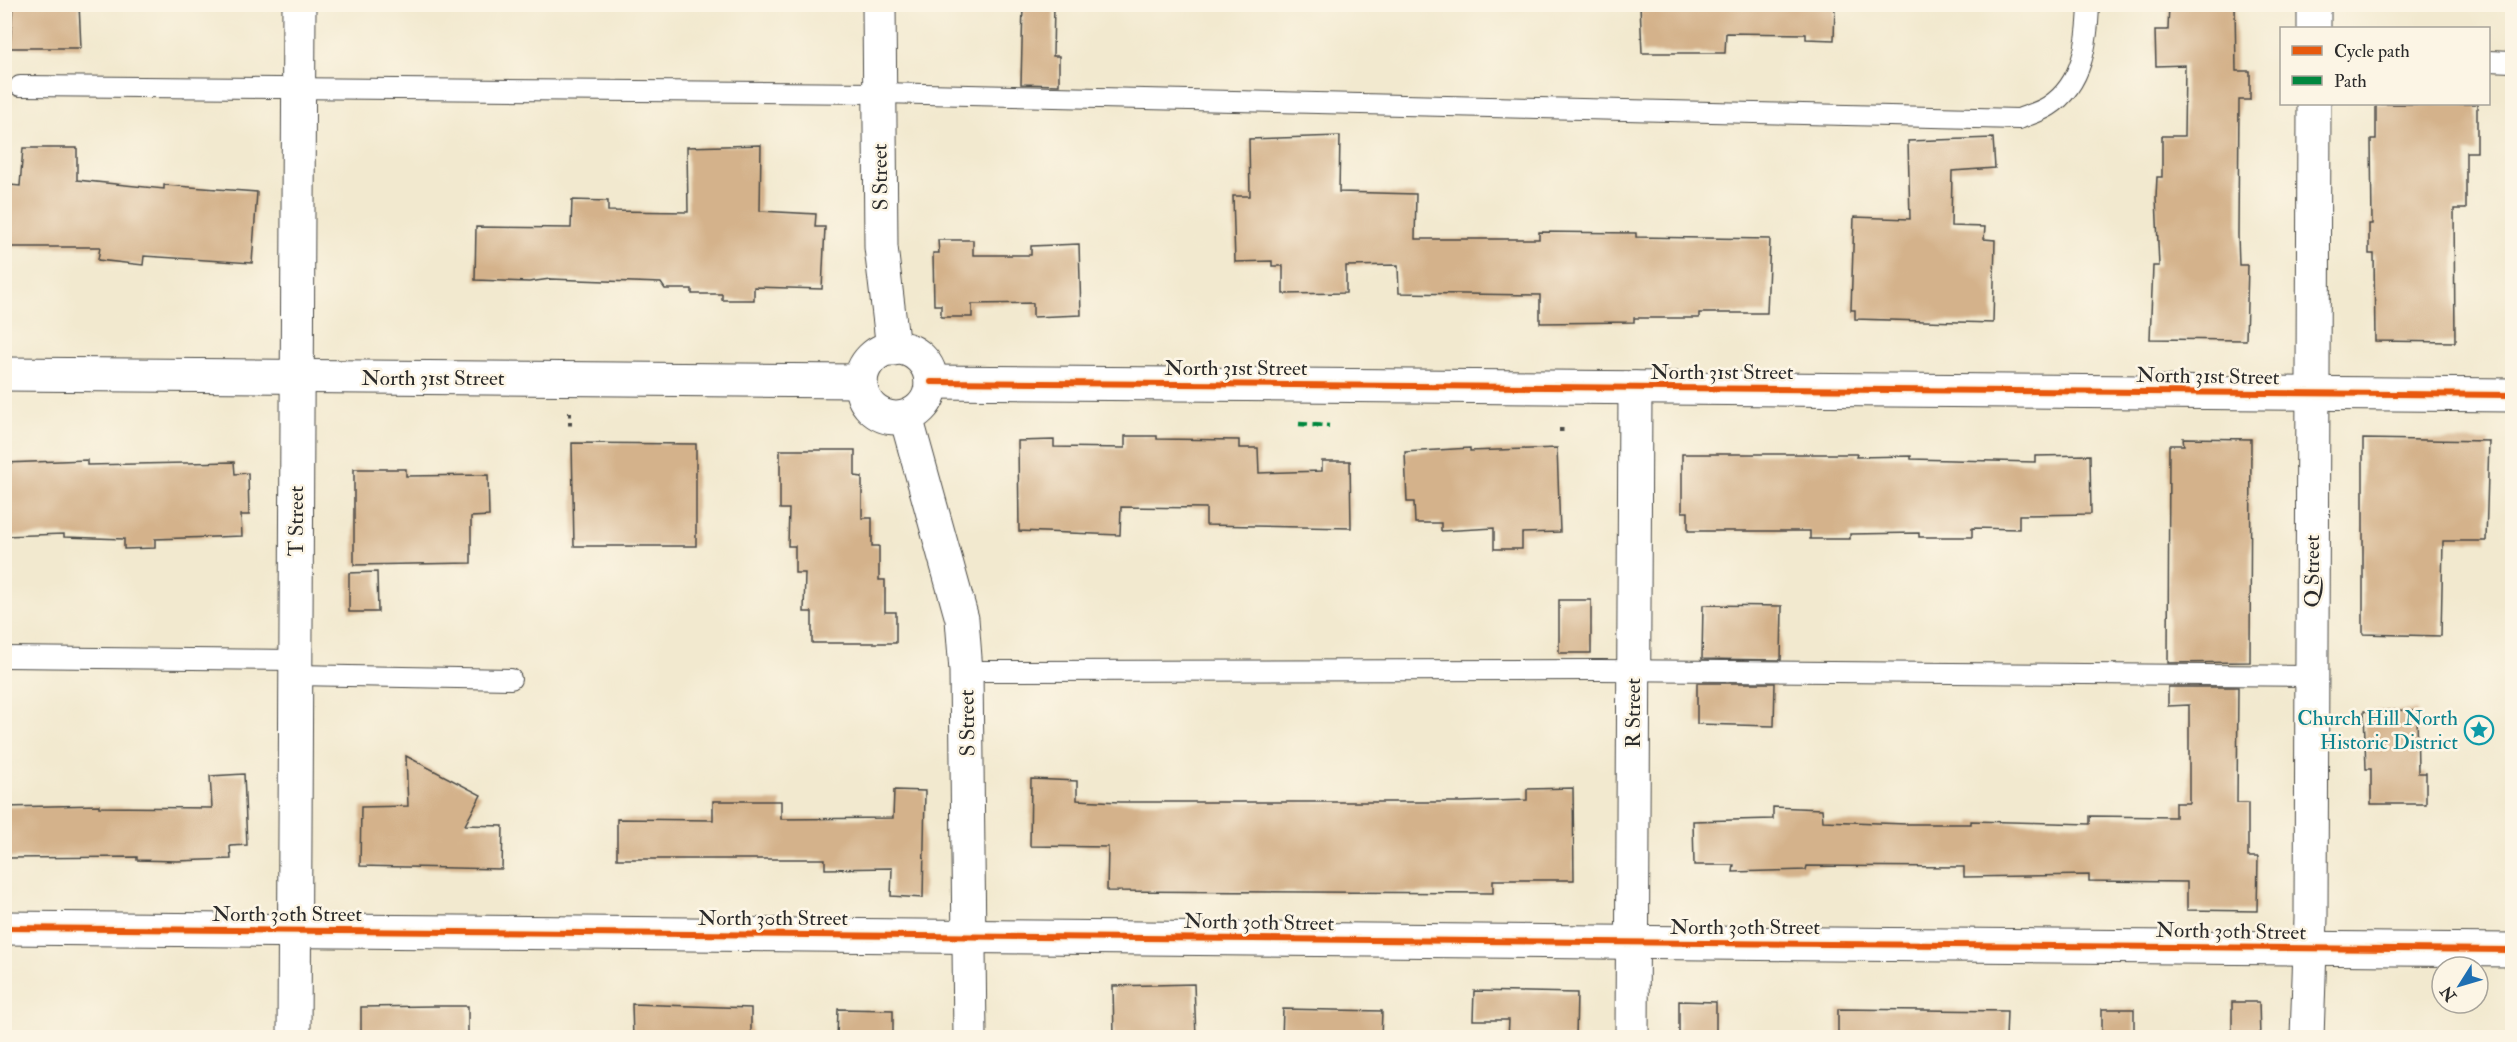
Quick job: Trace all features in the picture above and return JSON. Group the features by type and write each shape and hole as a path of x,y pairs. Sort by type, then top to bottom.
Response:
{"street":[{"name":"T Street","path":"294,1038 299,4"},
{"name":"S Street","path":"879,4 881,247 892,349"},
{"path":"2314,4 2314,27"},
{"name":"Q Street","path":"2307,1038 2310,948 2314,105"},
{"path":"892,349 904,350 922,361 931,382 924,403 916,412 906,417 895,418 874,411 862,392 863,371 875,356 892,349"},
{"name":"North 31st Street","path":"4,374 861,381"},
{"name":"North 31st Street","path":"931,382 2512,395"},
{"name":"R Street","path":"1632,1038 1635,388"},
{"name":"S Street","path":"906,417 962,619 966,671 970,1038"},
{"name":"North 30th Street","path":"4,928 2512,950"}],"lane":[{"path":"20,86 880,93 2019,119 2049,106 2066,92 2079,69 2089,32 2089,4"},
{"path":"2490,61 2512,62"},
{"path":"4,657 511,679"},
{"path":"966,671 1633,670 2311,676"}],"path":[{"path":"570,412 570,426"}],"building":[{"path":"13,4 79,4 81,48 10,48"},
{"path":"1023,4 1054,4 1053,56 1059,56 1059,85 1021,84"},
{"path":"1640,4 1835,4 1834,40 1806,39 1806,34 1726,33 1725,53 1642,53"},
{"path":"2169,4 2235,4 2236,71 2250,71 2250,100 2239,100 2238,235 2239,265 2248,265 2246,340 2150,339 2153,266 2159,266 2156,197 2157,177 2162,177 2162,136 2184,136 2185,65 2156,66 2155,30 2168,30"},
{"path":"2376,105 2477,105 2477,152 2466,152 2466,209 2454,209 2455,342 2375,341 2374,254 2369,254 2369,224 2372,224 2371,139 2376,139"},
{"path":"1340,136 1339,192 1416,194 1415,239 1539,239 1539,232 1636,233 1636,237 1770,239 1767,313 1699,313 1699,318 1634,318 1634,322 1540,323 1540,295 1399,293 1398,265 1346,266 1346,293 1283,294 1283,266 1272,266 1272,261 1235,262 1233,196 1250,196 1249,139"},
{"path":"1993,138 1995,168 1952,171 1951,226 1985,227 1984,239 1995,240 1993,323 1855,319 1855,310 1851,310 1854,217 1910,219 1908,141"},
{"path":"761,145 760,211 816,214 815,227 825,227 822,289 754,287 754,300 722,300 722,294 692,294 692,289 665,289 661,283 550,279 529,282 475,280 476,227 571,228 572,200 608,201 608,211 688,212 687,147"},
{"path":"23,148 77,148 77,180 164,189 164,185 257,192 252,263 144,256 143,265 98,260 100,247 10,247 10,185 20,186"},
{"path":"938,240 973,240 973,255 1031,255 1031,246 1079,244 1081,315 1033,317 1033,303 972,304 972,317 941,317 941,305 934,305 933,253 939,253"},
{"path":"1125,436 1157,436 1157,439 1239,440 1239,448 1258,448 1259,473 1322,471 1322,461 1350,461 1351,528 1206,525 1206,508 1121,507 1120,535 1019,531 1018,441 1054,440 1054,447 1125,448"},
{"path":"2183,438 2251,439 2250,662 2168,663 2169,445 2184,445"},
{"path":"2363,439 2489,441 2486,541 2443,541 2441,636 2363,634"},
{"path":"572,443 696,444 696,546 574,546"},
{"path":"1470,448 1470,451 1557,448 1560,532 1522,533 1522,549 1494,549 1494,528 1441,531 1441,523 1415,523 1414,502 1407,502 1405,452"},
{"path":"780,450 855,450 855,476 862,477 862,518 872,518 872,546 879,546 879,580 885,580 885,612 896,612 896,643 812,643 812,612 804,612 805,573 795,573 795,546 788,546 789,509 780,509"},
{"path":"1682,454 1857,454 1856,457 1911,456 1911,459 2035,462 2035,456 2090,455 2091,514 2019,515 2019,529 1972,528 1972,537 1919,537 1919,533 1850,534 1850,539 1810,539 1810,531 1688,531 1688,512 1682,512"},
{"path":"87,460 87,465 234,462 235,474 248,473 249,515 241,515 242,536 155,539 155,548 124,549 124,539 64,537 64,534 4,536 4,463"},
{"path":"354,469 406,469 406,476 488,475 489,516 471,517 471,563 354,565"},
{"path":"377,572 378,612 349,612 349,573"},
{"path":"1559,600 1591,600 1591,653 1559,653"},
{"path":"1703,605 1782,606 1781,660 1702,659"},
{"path":"1697,683 1775,683 1774,726 1697,724"},
{"path":"2168,687 2238,687 2237,803 2248,803 2248,857 2258,857 2257,911 2187,910 2187,882 2089,881 2089,875 1964,877 1964,867 1807,866 1806,870 1733,872 1734,865 1694,865 1693,821 1773,819 1773,807 1822,809 1823,821 1906,824 1971,824 1971,821 2090,824 2090,816 2175,817 2175,803 2189,803 2189,705 2168,706"},
{"path":"2417,710 2418,773 2426,773 2426,804 2371,804 2371,769 2366,769 2364,711"},
{"path":"406,756 481,795 465,825 503,826 502,869 360,866 361,807 408,806"},
{"path":"244,774 247,845 230,846 231,859 177,861 137,860 137,857 4,858 4,807 99,805 99,807 212,808 210,776"},
{"path":"1031,779 1077,781 1077,800 1120,802 1527,800 1527,789 1573,788 1574,880 1493,880 1493,893 1107,891 1108,847 1030,846"},
{"path":"894,790 925,791 923,898 891,896 892,868 825,869 825,859 617,859 617,819 713,820 713,801 781,801 781,819 893,818"},
{"path":"1194,984 1196,1038 1114,1038 1113,986"},
{"path":"1474,991 1577,993 1576,1038 1508,1038 1509,1020 1473,1020"},
{"path":"1679,1001 1716,1002 1716,1038 1679,1038"},
{"path":"2232,1002 2259,1002 2260,1038 2232,1038"},
{"path":"632,1004 751,1008 751,1038 633,1038"},
{"path":"468,1006 468,1038 361,1038 361,1007"},
{"path":"838,1009 893,1010 893,1038 837,1038"},
{"path":"1283,1009 1382,1011 1381,1038 1282,1038"},
{"path":"1838,1009 2007,1011 2006,1038 1838,1038"},
{"path":"2102,1009 2134,1009 2134,1038 2102,1038"}],"marked path":[{"path":"1299,424 1329,426"}],"cycle path":[{"path":"931,382 2512,395"},
{"path":"4,928 2512,950"}],"place":[{"name":"Church Hill North Historic District","path":"2479,730"}]}
